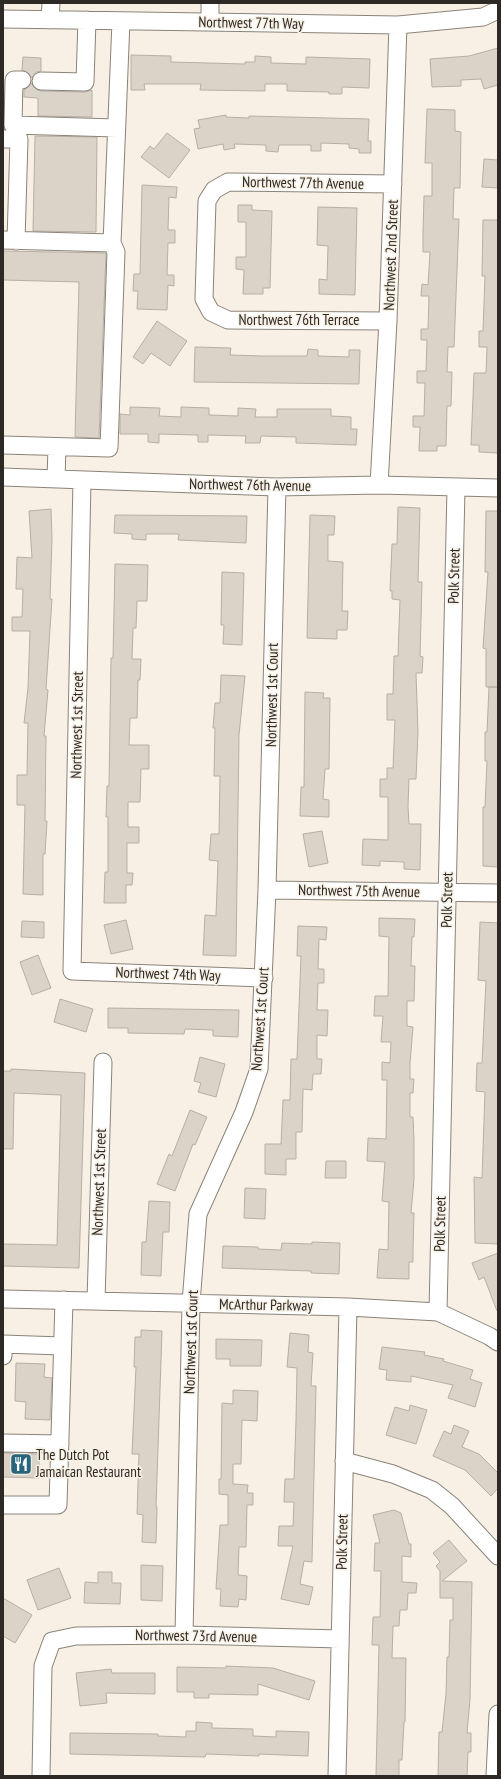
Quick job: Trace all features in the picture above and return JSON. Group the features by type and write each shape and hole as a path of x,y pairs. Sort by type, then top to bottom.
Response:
{"street":[{"path":"210,3 210,22"},
{"name":"Northwest 77th Way","path":"3,19 50,11 87,20 398,25 483,17 498,10"},
{"path":"41,80 85,82 87,20"},
{"path":"3,445 110,448 116,252 112,243 121,21"},
{"name":"Northwest 2nd Street","path":"379,485 388,321 398,25"},
{"path":"22,80 14,80 8,106 13,125 116,128"},
{"path":"3,139 19,139 9,240 112,243"},
{"name":"Northwest 77th Avenue","path":"211,312 204,299 204,292 207,200 214,190 228,182 393,184"},
{"name":"Northwest 76th Terrace","path":"211,312 228,320 388,321"},
{"path":"56,479 57,447"},
{"name":"Northwest 76th Avenue","path":"3,477 277,487 379,485 498,488"},
{"name":"Northwest 1st Street","path":"72,971 82,480"},
{"name":"Northwest 1st Court","path":"184,1635 191,1303 198,1214 244,1112 259,1069 267,890 277,487"},
{"name":"Polk Street","path":"438,1312 456,488"},
{"name":"Northwest 75th Avenue","path":"267,890 498,893"},
{"name":"Northwest 74th Way","path":"72,971 264,978"},
{"name":"Northwest 1st Street","path":"96,1301 103,1062"},
{"name":"McArthur Parkway","path":"3,1299 348,1307 438,1312 489,1336 498,1342"},
{"path":"3,1505 58,1505 64,1300"},
{"name":"Polk Street","path":"337,1776 348,1307"},
{"path":"3,1356 3,1344 62,1346"},
{"path":"3,1443 60,1444"},
{"path":"344,1461 393,1474 432,1490 452,1506 498,1556"},
{"name":"Northwest 73rd Avenue","path":"41,1776 43,1666 52,1641 76,1636 184,1635 340,1638"},
{"path":"495,1776 498,1714"}],"building":[{"path":"498,48 498,85 484,89 481,79 461,80 461,86 432,87 430,59 469,56"},
{"path":"131,55 171,56 171,62 245,64 245,62 255,62 255,56 271,57 271,63 306,64 306,57 370,59 369,88 342,87 342,94 329,94 329,92 287,91 287,84 265,84 265,91 200,90 201,84 144,84 145,90 131,90"},
{"path":"23,57 41,58 41,71 36,72 32,78 27,72 22,70"},
{"path":"31,83 36,89 41,91 85,92 92,90 92,117 38,116 38,98 24,97 24,90"},
{"path":"427,109 455,110 455,131 461,132 460,188 454,188 453,219 459,219 454,347 448,347 447,372 452,372 451,406 447,406 446,446 437,446 437,451 419,451 420,427 413,427 413,416 424,416 425,383 417,383 417,371 426,371 427,340 421,340 421,329 428,329 429,296 421,296 422,284 428,285 430,252 423,252 424,196 432,196 432,163 425,163"},
{"path":"226,115 226,117 249,118 249,116 369,119 368,141 371,141 371,153 359,153 359,149 349,148 349,144 321,143 321,151 311,151 311,145 279,145 278,152 266,151 266,145 234,144 235,148 224,150 223,144 198,149 194,129 200,128 198,120"},
{"path":"167,133 190,150 169,178 141,157 150,146 154,149"},
{"path":"35,136 97,137 96,232 33,231"},
{"path":"484,159 498,160 498,188 482,187"},
{"path":"142,185 177,187 176,198 169,197 168,230 175,230 175,243 168,243 167,275 174,275 174,286 168,285 167,310 137,309 138,291 133,291 134,274 140,274"},
{"path":"238,205 252,205 252,210 272,211 270,288 263,288 263,294 243,294 244,270 236,269 236,257 246,257 246,222 238,222"},
{"path":"318,207 357,208 355,295 319,294 319,279 327,280 328,246 317,245"},
{"path":"483,220 498,220 498,453 479,452 479,445 471,445 474,373 486,373 487,347 479,347 479,331 483,331 485,276 482,276"},
{"path":"3,251 106,253 99,438 75,437 79,282 3,280"},
{"path":"157,321 187,341 170,366 151,353 143,364 133,357"},
{"path":"195,347 231,348 230,355 263,356 307,356 308,349 318,350 318,356 349,357 349,350 360,350 359,384 194,382"},
{"path":"130,407 160,408 159,416 181,417 181,407 209,408 209,415 238,416 238,408 256,409 255,417 277,417 277,409 331,409 331,416 351,417 351,429 357,429 356,445 296,443 296,437 261,436 260,443 245,443 246,436 208,435 208,442 198,442 198,435 159,434 159,443 148,442 148,434 120,434 120,414 130,415"},
{"path":"398,507 420,508 418,582 422,582 420,656 423,657 422,673 416,673 418,732 416,779 409,779 408,806 409,824 421,824 420,870 404,869 404,862 380,861 380,866 362,865 363,839 388,840 388,797 380,797 380,779 387,779 387,768 393,768 395,720 387,720 387,694 393,694 394,656 398,656 400,600 392,599 392,591 390,591 392,544 397,544"},
{"path":"51,509 52,539 50,599 52,599 46,689 48,690 44,736 46,736 45,821 47,821 45,854 43,854 43,895 23,894 25,805 17,805 17,775 27,775 28,723 24,723 28,688 30,631 12,631 12,617 22,617 23,589 16,589 17,557 32,558 29,511"},
{"path":"486,511 498,511 498,687 486,687 486,649 483,648 488,572 485,572"},
{"path":"115,515 247,516 246,543 178,540 179,534 146,534 146,540 132,539 132,534 114,533"},
{"path":"310,515 335,516 334,535 328,535 328,561 343,562 342,611 348,611 347,630 337,630 337,639 307,638"},
{"path":"115,564 148,565 147,601 137,601 136,628 133,628 132,659 141,659 140,680 138,680 137,718 130,718 129,745 149,745 149,769 141,769 140,802 128,802 128,827 139,827 139,843 127,843 127,873 133,873 132,885 126,885 126,903 104,903 105,872 108,872 108,817 106,817 107,786 109,786 111,658 113,658"},
{"path":"222,572 244,573 242,645 223,644 224,625 221,625"},
{"path":"221,675 245,676 239,735 236,956 203,955 205,915 216,916 218,861 209,860 211,834 219,834 220,776 214,776 215,728 213,728 215,703 220,703"},
{"path":"489,687 498,687 498,867 483,866 483,807 485,807 487,761 485,761 485,732 487,732"},
{"path":"305,692 324,693 323,698 330,698 329,769 325,769 323,799 329,800 329,817 300,816 301,787 304,787"},
{"path":"322,831 328,863 309,867 303,834"},
{"path":"379,918 415,919 414,937 412,937 411,966 415,966 414,1001 407,1001 407,1026 413,1027 410,1079 414,1079 413,1093 410,1093 410,1117 413,1117 414,1140 414,1179 411,1213 414,1213 413,1262 409,1262 409,1279 377,1278 379,1249 388,1250 389,1202 382,1201 385,1162 367,1161 368,1138 386,1139 387,1080 382,1080 382,1062 390,1063 391,1042 381,1042 383,1016 374,1016 375,996 388,996 389,937 379,936"},
{"path":"126,920 133,949 111,954 104,925"},
{"path":"22,921 44,922 44,938 21,937"},
{"path":"480,922 498,923 498,1244 475,1243 474,1177 482,1178 485,1092 476,1091 477,1063 482,1063 486,981 478,980"},
{"path":"298,926 327,927 326,940 319,939 318,969 324,969 324,983 318,983 317,1010 328,1010 327,1036 317,1035 317,1059 322,1059 321,1074 313,1074 312,1090 303,1089 302,1132 296,1132 296,1159 286,1159 286,1175 265,1174 265,1144 281,1144 283,1100 290,1100 291,1059 297,1059 301,956 297,956"},
{"path":"38,955 51,988 32,995 20,962"},
{"path":"60,999 93,1009 86,1032 54,1022"},
{"path":"108,1008 239,1010 238,1037 213,1036 213,1030 185,1029 184,1034 128,1033 128,1028 108,1028"},
{"path":"200,1057 225,1064 216,1097 198,1092 201,1083 194,1081"},
{"path":"11,1069 85,1073 79,1268 3,1266 3,1244 57,1245 61,1095 14,1093 13,1149 3,1149 3,1071 11,1071"},
{"path":"190,1110 207,1117 195,1145 193,1144 175,1191 157,1184 169,1154 172,1156"},
{"path":"326,1161 346,1161 346,1178 325,1178"},
{"path":"245,1188 266,1189 265,1219 244,1218"},
{"path":"149,1201 170,1202 169,1232 163,1232 161,1276 141,1275 142,1242 146,1242"},
{"path":"312,1242 340,1243 339,1274 311,1273 311,1271 222,1268 223,1246 258,1247 258,1249 281,1250 282,1243 312,1244"},
{"path":"498,1253 497,1311 484,1277 479,1280 472,1263"},
{"path":"141,1330 162,1331 156,1543 142,1542 143,1515 137,1514 139,1454 132,1454 136,1367 134,1367 135,1337 141,1337"},
{"path":"290,1333 309,1335 308,1352 313,1353 311,1386 316,1386 312,1562 304,1561 300,1584 313,1587 309,1605 281,1599 293,1546 278,1546 279,1526 293,1526 294,1502 284,1502 285,1479 294,1479 297,1368 287,1367"},
{"path":"216,1339 262,1340 261,1366 230,1366 230,1359 216,1359"},
{"path":"382,1347 425,1352 424,1355 444,1359 443,1361 473,1370 470,1379 482,1383 475,1407 448,1398 453,1385 411,1376 411,1382 386,1380 387,1370 379,1369"},
{"path":"16,1363 45,1364 44,1377 52,1378 50,1420 25,1419 26,1402 15,1401"},
{"path":"233,1390 258,1391 257,1421 242,1420 241,1464 233,1464 233,1484 248,1485 247,1493 253,1493 253,1505 247,1505 246,1547 239,1547 238,1575 247,1576 246,1600 239,1599 238,1607 220,1606 221,1589 216,1589 220,1525 228,1525 228,1495 219,1494 219,1479 221,1479 222,1403 233,1404"},
{"path":"410,1405 427,1410 416,1444 386,1435 395,1407 409,1411"},
{"path":"454,1425 469,1431 462,1447 479,1454 498,1473 498,1488 491,1496 465,1470 433,1456 444,1431 451,1434"},
{"name":"The Dutch Pot Jamaican Restaurant","path":"3,1453 39,1454 39,1478 3,1477"},
{"path":"394,1510 401,1513 409,1544 411,1544 411,1557 402,1556 402,1582 417,1583 416,1593 408,1593 407,1610 400,1610 399,1626 393,1626 392,1658 406,1658 405,1722 402,1760 399,1760 399,1776 376,1776 379,1645 372,1645 373,1617 380,1617 381,1571 374,1571 375,1543 380,1543 373,1515"},
{"path":"449,1540 467,1561 442,1581 472,1582 470,1699 467,1733 471,1733 471,1752 468,1752 467,1776 438,1776 439,1732 442,1732 446,1694 447,1657 449,1657 450,1620 453,1620 453,1598 440,1598 440,1571 436,1566 440,1562 433,1553"},
{"path":"141,1565 163,1566 162,1601 141,1600"},
{"path":"59,1568 71,1598 38,1610 27,1580"},
{"path":"98,1572 112,1572 112,1583 121,1583 120,1604 84,1603 85,1582 98,1583"},
{"path":"3,1598 32,1615 15,1643 3,1636"},
{"path":"226,1666 273,1668 315,1681 309,1700 258,1684 258,1695 209,1694 209,1698 194,1698 194,1692 177,1692 177,1667 226,1668"},
{"path":"111,1669 112,1673 155,1673 155,1694 106,1693 107,1703 80,1706 76,1673"},
{"path":"196,1722 212,1723 212,1728 253,1729 253,1736 276,1737 276,1731 309,1732 308,1756 206,1754 205,1757 70,1754 70,1733 158,1734 158,1736 186,1737 186,1731 196,1731"}],"place":[{"name":"The Dutch Pot Jamaican Restaurant","path":"21,1464"}]}
